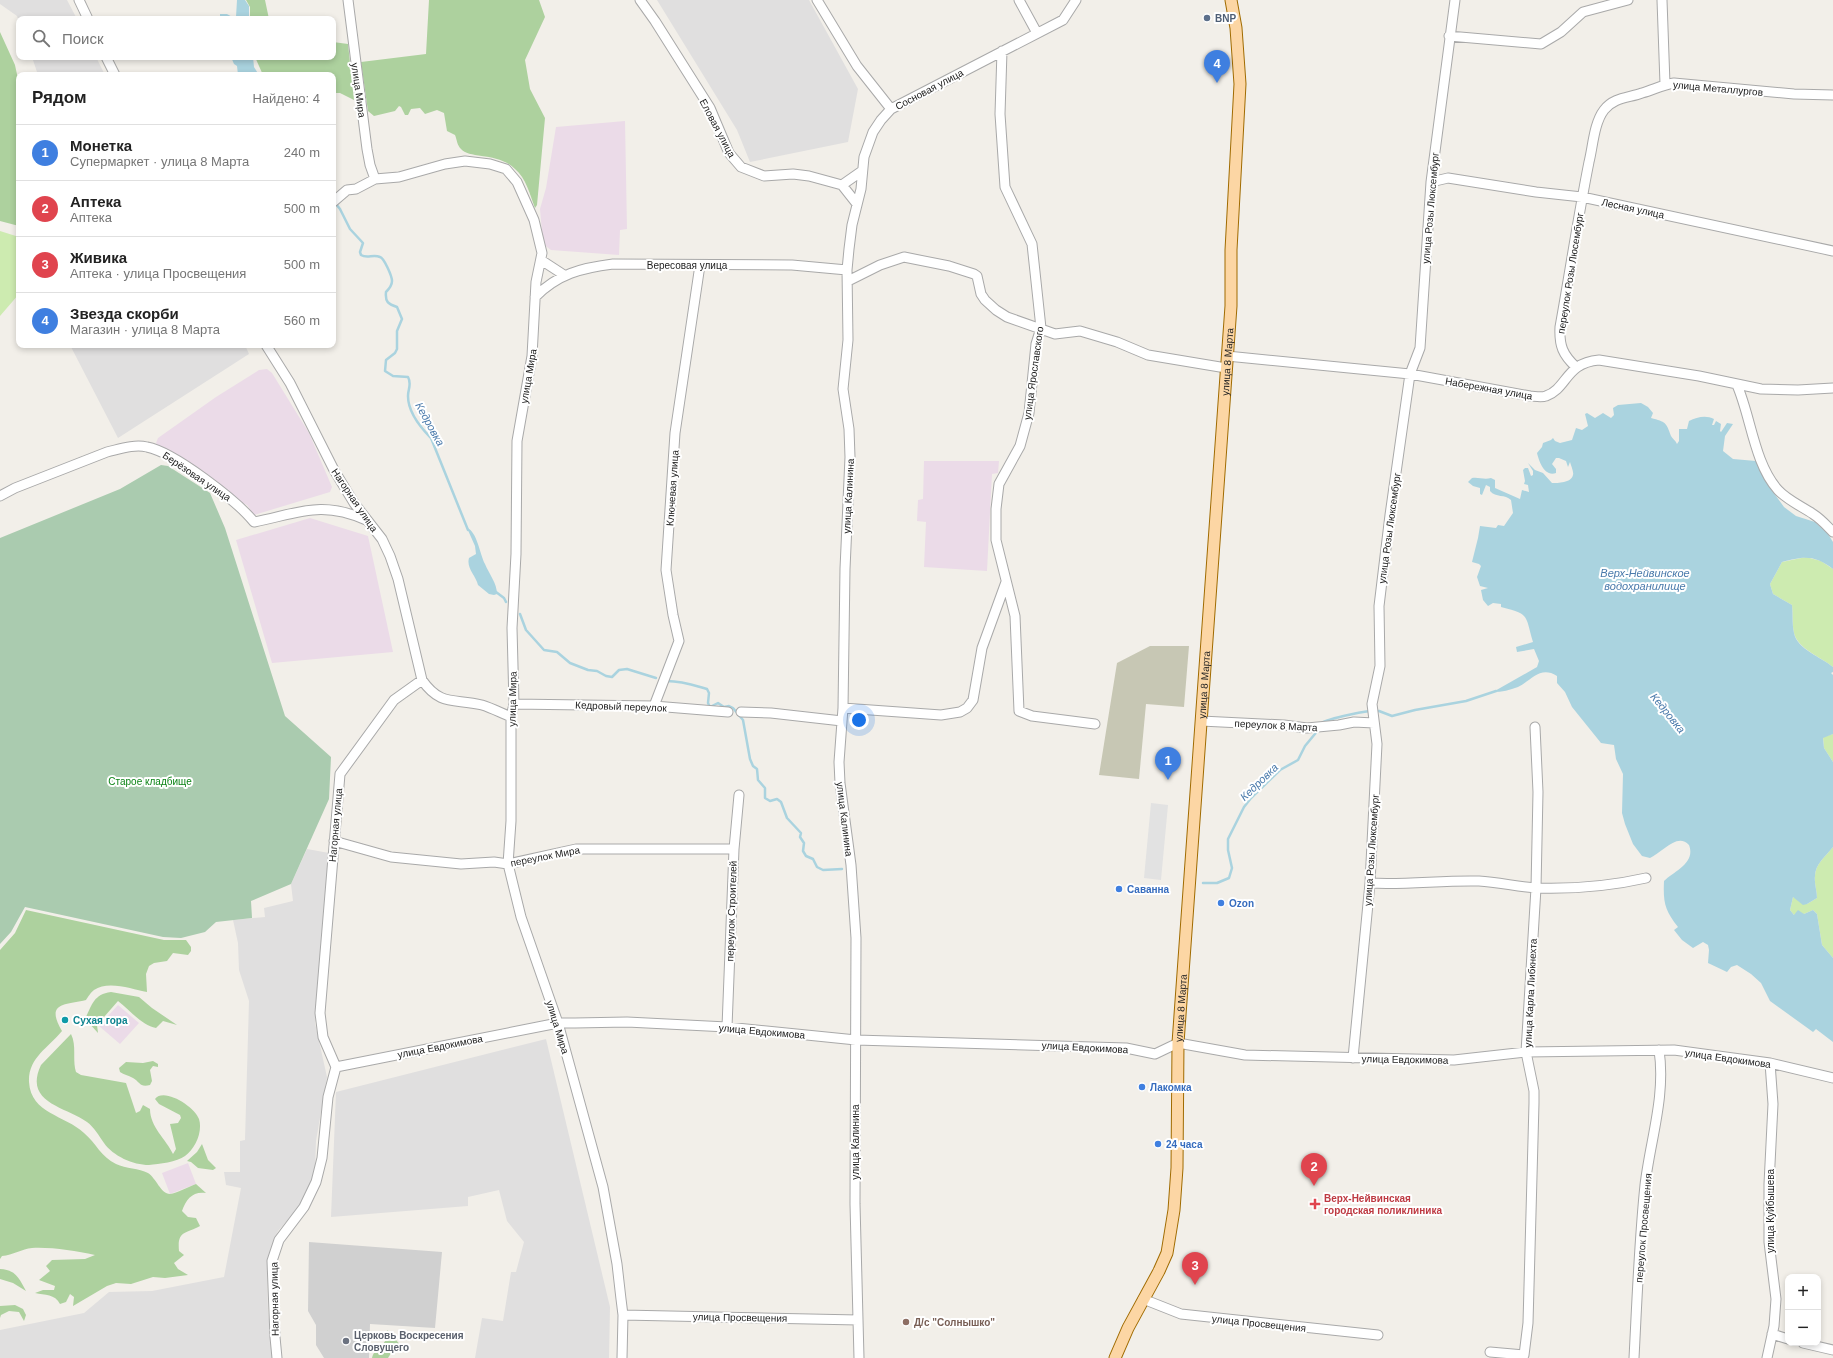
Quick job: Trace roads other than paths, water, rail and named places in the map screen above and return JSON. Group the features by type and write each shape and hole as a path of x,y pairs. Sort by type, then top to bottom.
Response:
{"main road":[{"name":"улица 8 Марта","path":"1116,1358 1128,1328 1167,1253 1174,1210 1177,1168 1178,1043 1227,356 1240,84 1236,28 1231,0"}],"street":[{"path":"79,0 87,16"},
{"name":"улица Мира","path":"348,0 367,149 375,180"},
{"name":"Еловая улица","path":"640,0 710,108 729,153 741,167 764,176 793,174 809,176 842,185"},
{"path":"817,0 857,66 891,109"},
{"path":"1019,0 1037,33"},
{"name":"Сосновая улица","path":"848,281 847,270 852,225 857,204 864,157 873,132 881,120 891,109 1063,20 1076,0"},
{"name":"улица Розы Люксембург","path":"1353,1058 1370,883 1377,744 1373,716 1380,666 1380,592 1410,374 1420,348 1431,182 1449,36 1455,0"},
{"path":"1449,36 1541,44 1561,32 1583,12 1628,0"},
{"path":"1662,0 1664,84"},
{"name":"улица Ярославского","path":"1002,51 1000,114 1005,187 1032,244 1041,328 1036,344 1033,388 1024,432 1020,446 999,484 995,533 1015,616 1019,711 1032,716 1095,724"},
{"path":"108,60 114,72"},
{"name":"улица Металлургов","path":"1582,197 1596,131 1604,110 1618,99 1643,93 1664,84 1692,83 1794,94 1833,95"},
{"name":"улица Мира","path":"336,199 347,190 356,189 375,180 399,177 454,162 465,161 499,166 511,174 523,195 534,220 542,253 535,297 533,349 516,441 516,547 512,628 514,704 511,717 511,821 508,864 520,916 558,1024 606,1201 617,1264 623,1316 622,1358"},
{"path":"857,204 842,185 862,172"},
{"name":"Лесная улица","path":"1431,182 1448,178 1536,192 1582,197 1833,251"},
{"name":"переулок Розы Люсембург","path":"1576,367 1563,353 1560,338 1582,197"},
{"path":"848,281 880,265 904,257 949,266 968,271 976,276 982,294 996,310 1008,317 1055,334 1080,331 1117,342 1148,355 1226,368"},
{"path":"541,260 564,275"},
{"name":"Вересовая улица","path":"535,297 554,280 564,275 598,266 613,264 792,265 847,270"},
{"name":"Ключевая улица","path":"654,706 678,641 666,570 675,434 700,265"},
{"name":"улица Калинина","path":"848,281 848,340 843,389 849,429 850,457 845,568 842,721 839,762 841,790 850,852 856,938 855,1204 858,1358"},
{"name":"Нагорная улица","path":"268,348 290,383 334,470 368,521 382,539 390,556 398,579 422,680 394,700 340,774 320,1012 323,1037 336,1067 328,1097 322,1158 316,1182 304,1207 279,1240 272,1261 277,1358"},
{"name":"Набережная улица","path":"1227,356 1410,374 1530,396 1545,396 1559,385 1576,367 1590,361 1610,362 1699,376 1736,385 1770,390 1833,388"},
{"path":"1736,385 1752,434 1771,482 1784,496 1818,517 1833,532"},
{"name":"Берёзовая улица","path":"0,496 15,488 107,452 120,448 145,446 155,449 169,457 211,484 240,506 254,522 316,509 336,510 350,513 368,521"},
{"path":"842,708 941,714 960,712 967,708 973,700 982,648 1006,581"},
{"path":"422,680 429,691 442,699 482,705 511,717"},
{"name":"Кедровый переулок","path":"514,704 654,706 728,712"},
{"path":"741,712 771,713 842,721"},
{"name":"переулок 8 Марта","path":"1201,721 1284,725 1307,728 1354,722 1373,716"},
{"name":"улица Карла Либкнехта","path":"1490,1352 1524,1354 1528,1323 1534,1103 1532,1080 1526,1052 1536,888 1538,792 1535,727"},
{"name":"переулок Строителей","path":"727,1027 734,849 739,795"},
{"name":"переулок Мира","path":"334,841 391,857 461,864 494,862 508,864 576,848 734,849"},
{"path":"1370,883 1394,884 1478,881 1536,888 1619,884 1646,878"},
{"name":"улица Евдокимова","path":"336,1067 558,1024 627,1022 727,1027 856,1040 1126,1048 1155,1054 1178,1043 1245,1055 1454,1060 1526,1052 1659,1050 1693,1052 1770,1063 1833,1078"},
{"name":"переулок Просвещения","path":"1634,1358 1644,1199 1661,1072 1659,1050"},
{"name":"улица Куйбышева","path":"1767,1358 1776,1316 1776,1299 1769,1242 1769,1184 1773,1104 1770,1063"},
{"name":"улица Просвещения","path":"1143,1300 1181,1314 1378,1335"},
{"name":"улица Просвещения","path":"623,1316 858,1320"},
{"path":"1772,1334 1785,1338"},
{"path":"1816,1346 1833,1350"}],"water":[{"path":"237,0 245,0 249,6 249,16 236,16"},
{"path":"220,14 227,14 230,16 220,16"},
{"path":"232,60 253,60 254,67 257,72 238,72 237,66"},
{"name":"Верх-Нейвинское водохранилище","path":"1641,403 1648,407 1653,413 1651,418 1665,423 1671,436 1677,444 1679,441 1679,429 1687,429 1689,421 1695,418 1705,417 1714,419 1712,425 1714,425 1716,421 1721,424 1721,432 1727,423 1733,424 1725,436 1723,451 1733,459 1756,461 1768,485 1784,507 1796,516 1815,522 1828,534 1833,542 1833,569 1815,559 1803,558 1790,560 1782,562 1770,584 1773,594 1792,605 1793,626 1796,639 1804,648 1833,667 1833,672 1831,673 1833,675 1833,734 1823,738 1824,748 1833,762 1833,847 1821,860 1815,872 1817,898 1803,905 1793,897 1790,910 1794,915 1798,910 1804,914 1813,910 1817,914 1822,945 1833,958 1833,1042 1816,1029 1813,1032 1770,1001 1761,983 1751,974 1737,965 1731,967 1727,972 1708,963 1708,945 1703,942 1693,948 1682,940 1674,930 1678,927 1670,916 1666,906 1664,881 1687,862 1690,851 1689,845 1680,841 1675,842 1650,858 1642,856 1633,844 1622,813 1623,774 1616,759 1614,745 1601,743 1572,707 1565,692 1557,683 1557,676 1546,672 1541,673 1518,687 1506,691 1493,692 1537,667 1539,661 1534,649 1517,652 1516,647 1533,642 1525,617 1522,614 1501,607 1501,604 1493,603 1488,606 1483,600 1481,590 1488,588 1480,586 1477,577 1481,566 1472,562 1480,526 1496,528 1498,525 1504,526 1513,513 1511,500 1492,493 1490,491 1490,487 1486,485 1482,495 1480,494 1480,488 1473,486 1468,482 1472,478 1491,478 1495,480 1495,488 1520,499 1522,490 1529,492 1528,485 1524,484 1525,481 1523,470 1528,468 1531,476 1533,475 1533,471 1528,463 1535,470 1543,473 1552,483 1561,483 1570,480 1572,478 1573,471 1570,462 1568,467 1566,461 1559,458 1556,458 1552,464 1556,469 1556,473 1552,474 1545,471 1537,453 1542,447 1543,443 1553,438 1555,441 1560,443 1572,440 1576,428 1582,430 1588,426 1585,414 1587,413 1595,418 1603,413 1611,418 1614,415 1613,408 1618,405"},
{"path":"467,528 476,538 483,560 497,590 497,594 489,594 478,585 470,569 468,562 469,558 476,554 475,546"}],"waterway":[{"name":"Кедровка","path":"336,204 350,229 363,243 360,252 361,255 366,257 375,256 382,258 389,271 392,283 386,292 386,298 389,304 397,307 402,319 397,331 397,349 395,353 386,360 385,371 393,376 408,377 410,384 408,396 410,408 419,425 431,438 468,530"},
{"name":"Кедровка","path":"496,592 504,598 506,602"},
{"name":"Кедровка","path":"520,614 526,630 544,650 557,652 570,663 588,670 597,671 606,676 612,677 619,670 627,669 656,678"},
{"name":"Кедровка","path":"667,681 683,682 707,689 709,693 708,703 710,707 718,703 724,707 729,706 733,708 743,720 750,759 753,766 757,769 758,780 765,788 765,798 770,801 777,799 781,802 787,818 801,833 800,837 804,843 803,851 806,856 813,859 817,867 823,870 842,869"},
{"name":"Кедровка","path":"1375,711 1392,716 1415,710 1466,701 1496,691"},
{"name":"Кедровка","path":"1320,724 1336,718 1370,711"},
{"name":"Кедровка","path":"1203,883 1217,883 1229,878 1232,868 1228,850 1228,839 1244,807 1251,798 1280,770 1298,760 1305,746 1319,729"}],"place":[{"name":"BNP","path":"1207,18"},
{"name":"Звезда скорби","path":"1217,83"},
{"name":"Монетка","path":"1168,780"},
{"name":"Саванна","path":"1119,889"},
{"name":"Ozon","path":"1221,903"},
{"name":"Сухая гора","path":"65,1020"},
{"name":"Лакомка","path":"1142,1087"},
{"name":"24 часа","path":"1158,1144"},
{"name":"Аптека","path":"1314,1186"},
{"name":"Верх-Нейвинская городская поликлиника","path":"1315,1204"},
{"name":"Живика","path":"1195,1285"},
{"name":"Д/с \"Солнышко\"","path":"906,1322"},
{"name":"Церковь Воскресения Словущего","path":"346,1341"}],"park label":[{"name":"Старое кладбище","path":"150,781"}]}
